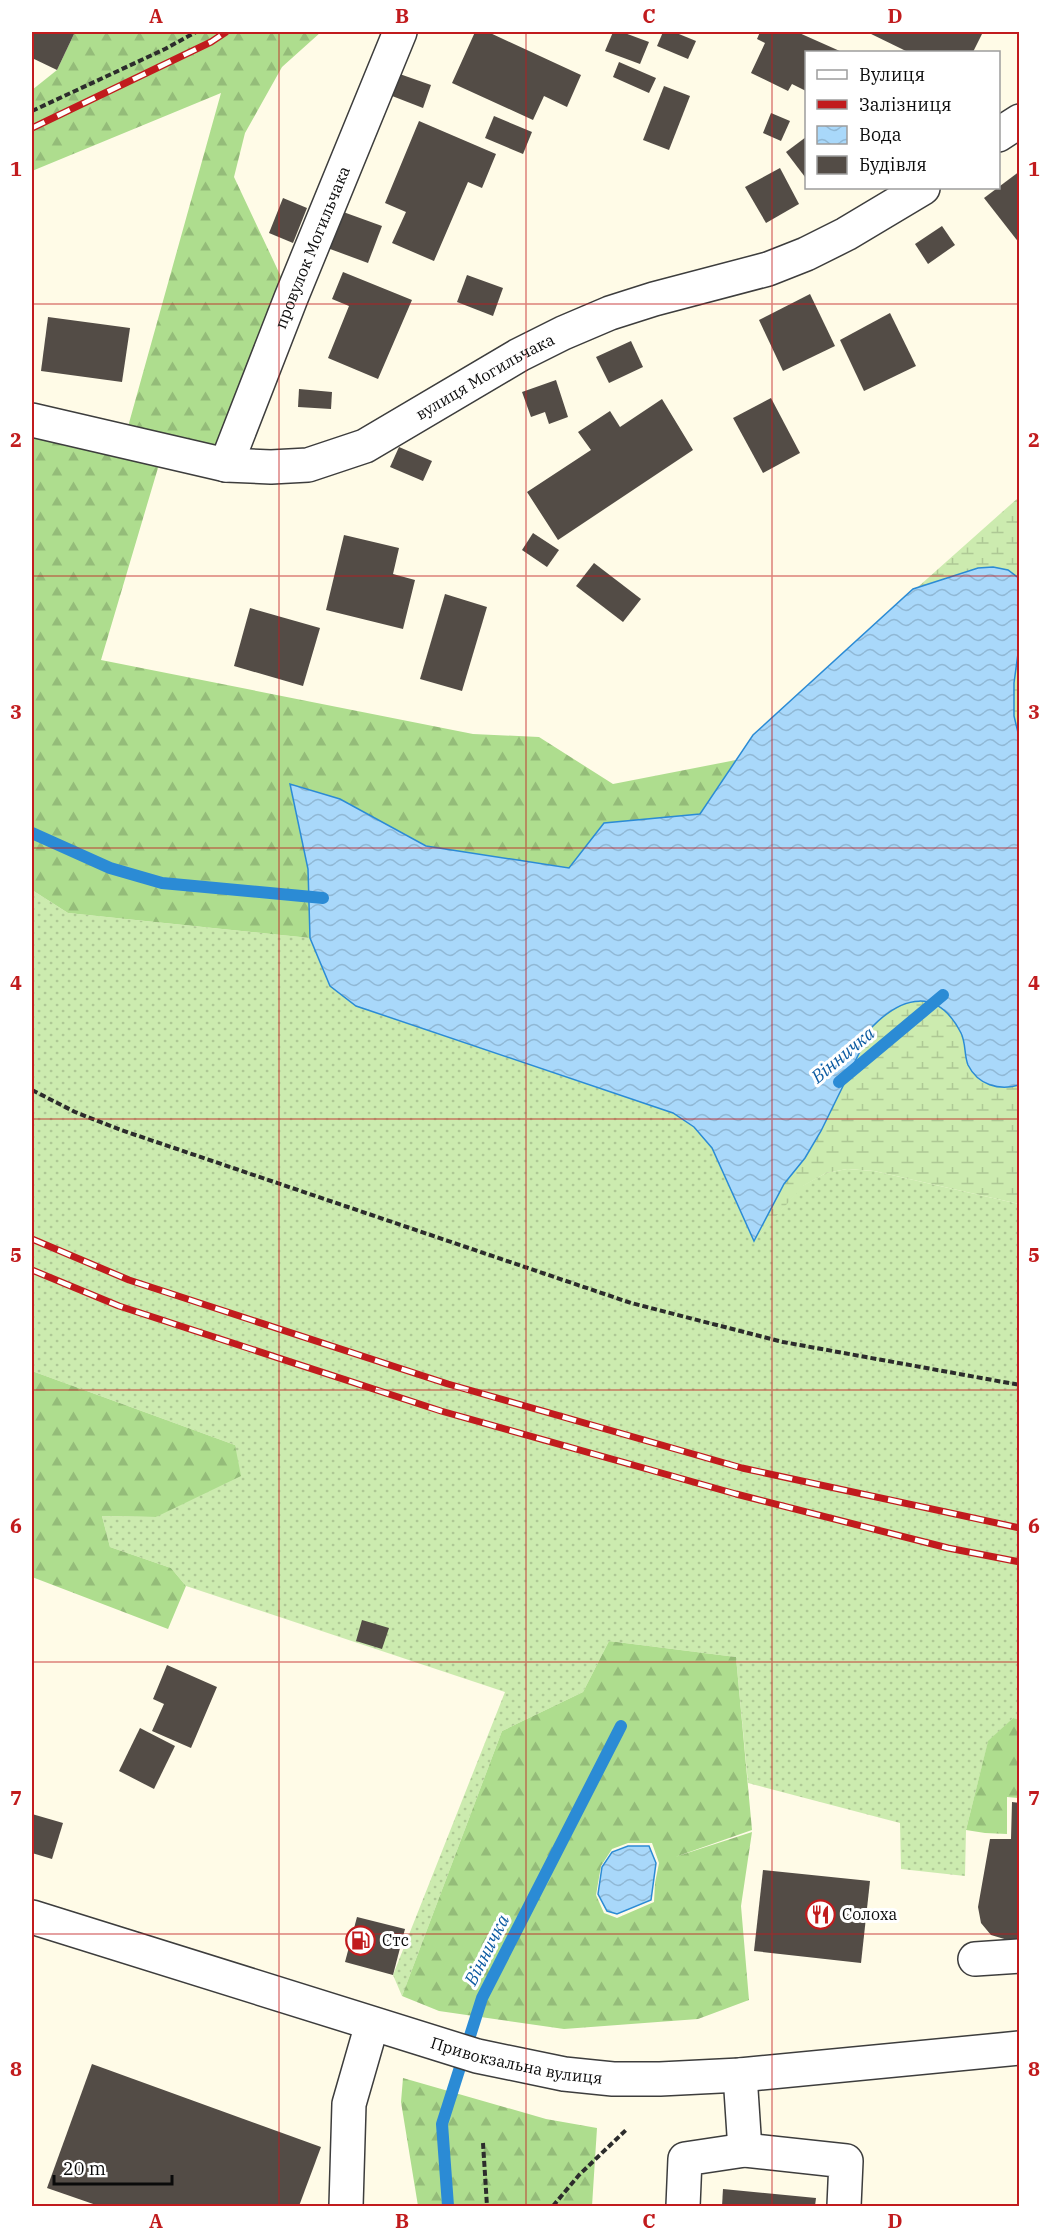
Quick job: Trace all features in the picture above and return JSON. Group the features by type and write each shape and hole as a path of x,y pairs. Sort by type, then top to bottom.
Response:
{"street":[{"name":"провулок Могильчака","path":"226,465 291,298 400,32"},
{"path":"1000,134 1020,121"},
{"name":"вулиця Могильчака","path":"32,420 226,465 271,467 308,465 365,446 519,356 563,333 632,306 768,269 806,254 846,234 921,189"},
{"name":"Привокзальна вулиця","path":"32,1917 465,2053 564,2074 613,2079 740,2075 1020,2048"},
{"path":"975,1959 1020,1956"},
{"path":"346,2206 350,2104 372,2024"},
{"path":"740,2075 745,2150"},
{"path":"682,2206 685,2159 745,2150 846,2161 844,2206"}],"path":[{"path":"32,111 165,49 196,32"},
{"path":"32,1090 75,1112 122,1130 631,1303 783,1342 1020,1385"},
{"path":"553,2206 579,2175 627,2129"},
{"path":"483,2143 487,2206"}],"green space":[{"path":"75,32 321,32 282,67 245,133 234,177 291,298 226,465 163,451 101,660 473,734 539,737 613,784 736,760 700,814 604,823 569,868 426,846 340,799 290,785 308,869 310,938 68,913 32,890 32,420 124,441 221,93 32,171 32,90 57,70"},
{"path":"1019,497 1019,1204 874,1171 847,1169 826,1173 803,1186 754,1241 712,1148 855,643"},
{"path":"32,890 68,913 310,938 330,986 356,1006 673,1112 694,1127 712,1148 754,1241 802,1186 826,1173 847,1169 874,1171 1019,1204 1019,1719 1013,1718 988,1742 966,1830 965,1876 901,1869 900,1823 748,1783 736,1657 609,1641 583,1692 502,1731 402,1996 393,1975 505,1692 186,1586 171,1568 110,1547 102,1516 156,1517 235,1445 32,1371"},
{"path":"32,1371 235,1445 241,1476 156,1517 102,1516 110,1547 171,1568 186,1586 168,1629 32,1577"},
{"path":"609,1641 736,1657 752,1830 675,1857 752,1832 741,1906 749,2000 698,2019 564,2029 439,2011 402,1996 502,1731 583,1692","holes":["628,1843 652,1843 659,1863 654,1902 617,1918 604,1913 596,1895 601,1866 612,1849"]},
{"path":"1013,1718 1019,1719 1019,1798 1007,1797 1007,1834 966,1830 988,1741"},
{"path":"403,2078 546,2119 597,2128 592,2206 418,2206 401,2102"}],"water":[{"path":"993,567 1008,570 1020,579 1019,646 1014,683 1014,716 1020,741 1019,1085 997,1087 977,1077 968,1065 961,1033 942,1009 931,1003 919,1001 896,1008 872,1027 821,1131 805,1158 784,1184 754,1241 712,1148 694,1127 673,1113 356,1006 330,986 310,938 308,869 290,784 340,799 426,846 569,868 604,823 700,814 753,735 913,589 978,568"},
{"path":"628,1846 649,1846 656,1863 651,1900 617,1914 607,1911 598,1894 602,1867 612,1852"}],"building":[{"path":"34,32 75,32 57,70 32,58"},
{"path":"475,32 488,32 581,75 567,107 544,96 533,120 452,83"},
{"path":"613,32 622,32 649,42 640,64 605,51"},
{"path":"663,32 674,32 696,41 688,59 657,46"},
{"path":"760,32 797,32 840,51 805,51 805,90 792,84 788,91 751,73 765,43 757,39"},
{"path":"867,32 983,32 974,51 906,51"},
{"path":"619,62 656,78 649,93 613,77"},
{"path":"394,72 431,85 423,108 387,94"},
{"path":"664,86 690,96 669,150 643,140"},
{"path":"771,113 790,121 781,141 763,133"},
{"path":"494,116 532,132 523,154 485,138"},
{"path":"419,121 496,154 482,188 468,182 434,261 392,243 406,212 385,203"},
{"path":"805,138 805,177 786,152"},
{"path":"780,168 799,204 766,223 745,187"},
{"path":"1020,171 1020,244 984,198 996,189 1000,189 1000,186"},
{"path":"283,198 307,208 293,243 269,233"},
{"path":"335,209 382,226 368,263 322,246"},
{"path":"942,226 955,245 928,264 915,244"},
{"path":"343,272 412,300 378,379 328,358 349,306 332,299"},
{"path":"467,275 503,288 493,316 457,302"},
{"path":"810,294 835,346 783,371 759,320"},
{"path":"890,313 916,366 864,391 840,340"},
{"path":"48,317 130,328 122,382 41,371"},
{"path":"631,341 643,367 609,383 596,357"},
{"path":"556,380 568,417 549,424 545,412 531,417 522,392"},
{"path":"299,389 332,392 331,409 298,407"},
{"path":"771,398 800,453 763,473 733,418"},
{"path":"662,399 693,450 558,540 527,492 591,450 578,432 610,411 620,427"},
{"path":"399,447 432,461 423,481 390,467"},
{"path":"533,533 559,550 547,567 522,550"},
{"path":"344,535 399,548 393,574 415,580 403,629 326,610"},
{"path":"594,563 641,599 623,622 576,586"},
{"path":"445,594 487,607 462,691 420,679"},
{"path":"250,608 320,628 303,686 234,666"},
{"path":"362,1620 389,1628 382,1649 356,1641"},
{"path":"167,1665 217,1687 191,1748 152,1731 164,1704 153,1699"},
{"path":"140,1728 175,1746 154,1789 119,1771"},
{"path":"1012,1802 1020,1803 1020,1939 1011,1941 991,1935 981,1923 978,1907 990,1839 1011,1839"},
{"path":"32,1814 63,1823 52,1859 32,1853"},
{"path":"763,1870 870,1881 861,1963 754,1951"},
{"path":"357,1917 405,1929 393,1975 345,1962"},
{"path":"92,2064 321,2147 299,2206 99,2206 47,2188"},
{"path":"723,2189 816,2198 815,2206 722,2206"}],"waterway":[{"path":"32,833 110,868 162,883 323,898"},
{"name":"Вінничка","path":"839,1082 943,995"},
{"name":"Вінничка","path":"448,2206 442,2124 482,1998 621,1726"}],"railway":[{"path":"32,128 211,42 226,32"},
{"path":"32,1239 129,1280 448,1384 742,1468 1020,1528"},
{"path":"32,1270 119,1306 441,1411 736,1494 948,1548 1020,1562"}],"place":[{"name":"Солоха","path":"821,1914"},
{"name":"Стс","path":"361,1940"}]}
